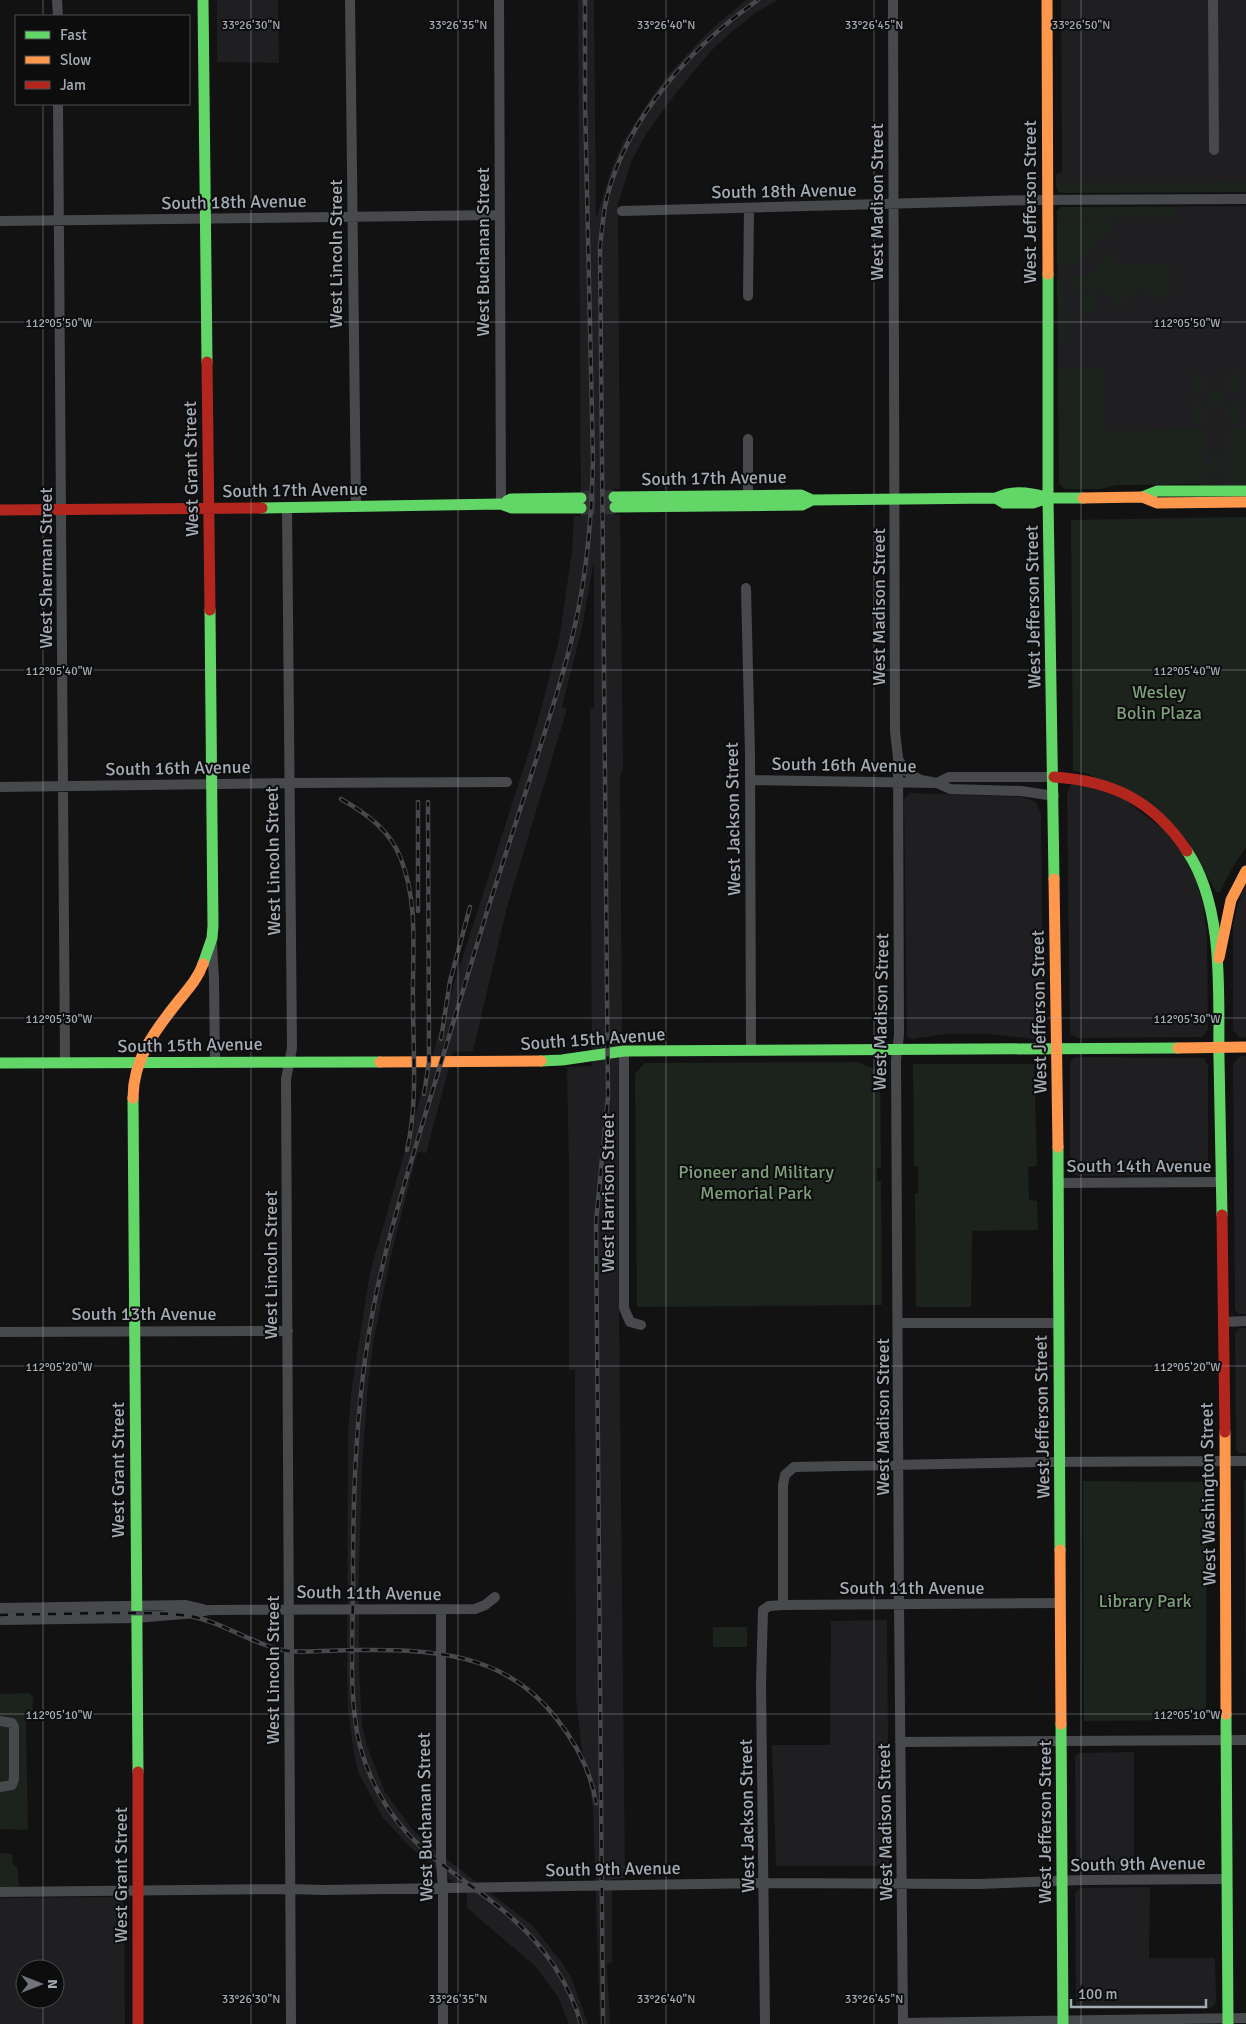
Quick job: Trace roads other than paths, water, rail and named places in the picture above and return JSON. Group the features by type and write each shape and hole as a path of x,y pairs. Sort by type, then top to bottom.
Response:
{"main road":[{"name":"West Grant Street","path":"138,2024 139,1891 133,1087 138,1063 156,1029 199,976 212,938 203,0"},
{"name":"West Jefferson Street","path":"1047,0 1048,498 1057,1049 1063,2022"},
{"name":"South 17th Avenue","path":"1142,497 1157,491 1246,491"},
{"name":"South 17th Avenue","path":"614,502 748,500 801,494 812,500 996,498 1003,493 1033,493 1048,498 1142,497 1157,502 1246,502"},
{"name":"South 17th Avenue","path":"0,510 501,504 511,499 581,503"},
{"name":"West Washington Street","path":"1054,777 1090,780 1116,789 1145,806 1178,838 1200,874 1212,919 1218,964 1225,1461 1228,2021"},
{"name":"West Washington Street","path":"1218,964 1231,900 1246,871"},
{"name":"South 15th Avenue","path":"0,1063 541,1061 562,1060 624,1051 1246,1047"}],"street":[{"path":"58,0 58,15"},
{"name":"West Lincoln Street","path":"350,0 356,507"},
{"name":"West Buchanan Street","path":"499,0 501,504"},
{"name":"West Madison Street","path":"893,0 895,723 898,758 899,1604 903,2023"},
{"path":"1213,0 1214,150"},
{"name":"West Sherman Street","path":"58,105 65,1063"},
{"name":"South 18th Avenue","path":"622,211 1048,200 1246,199"},
{"path":"748,296 749,208"},
{"name":"South 18th Avenue","path":"0,221 499,215"},
{"path":"748,439 748,500"},
{"name":"West Lincoln Street","path":"287,507 292,1048 286,1079 291,2024"},
{"name":"West Jackson Street","path":"746,588 750,780 752,1050"},
{"name":"South 16th Avenue","path":"898,758 905,770 913,776 950,789 1021,791 1054,796"},
{"name":"South 16th Avenue","path":"750,780 937,783 949,777 1054,777"},
{"name":"South 16th Avenue","path":"0,787 507,782"},
{"name":"West Grant Street","path":"212,938 215,1062"},
{"name":"West Harrison Street","path":"624,1051 624,1308 630,1322 641,1325"},
{"name":"South 14th Avenue","path":"1058,1183 1221,1182"},
{"path":"1223,1322 1246,1321"},
{"path":"898,1323 1058,1323"},
{"name":"South 13th Avenue","path":"0,1332 134,1330 288,1331"},
{"path":"782,1604 782,1485 788,1472 800,1465 1246,1461"},
{"name":"South 11th Avenue","path":"0,1608 136,1612 195,1612 289,1608 441,1610 475,1609 485,1605 495,1597"},
{"name":"South 11th Avenue","path":"764,1608 782,1604 1060,1602"},
{"name":"West Jackson Street","path":"764,1608 762,1617 761,1665 765,2024"},
{"name":"West Buchanan Street","path":"441,1610 443,2024"},
{"name":"South 11th Avenue","path":"0,1620 136,1612"},
{"path":"0,1721 12,1723 14,1728 14,1779 12,1785 0,1787"},
{"path":"900,1742 1246,1740"},
{"name":"South 9th Avenue","path":"0,1892 442,1889 764,1883 902,1884 1227,1879"},
{"path":"903,2023 1228,2021 1246,2018"}],"tunnel":[{"path":"581,498 614,497"},
{"path":"581,508 615,507"}],"railway":[{"path":"581,2024 563,1980 535,1941 500,1908 420,1846 408,1834 385,1804 373,1782 360,1746 356,1726 352,1659 356,1451 361,1392 374,1305 401,1194 490,902 559,685 574,630 587,555 593,460 585,103 585,0"},
{"path":"603,2024 596,1222 608,1096 600,247 607,197 617,167 646,111 665,86 709,39 758,0"},
{"path":"341,799 369,817 384,831 396,849 407,876 413,930 414,1077 413,1114 407,1150"},
{"path":"418,802 418,911"},
{"path":"424,1094 429,1062 428,802"},
{"path":"441,1039 450,981 470,907"},
{"path":"0,1615 157,1613 189,1616 214,1623 264,1644 289,1651 411,1651 465,1659 490,1667 514,1679 536,1696 556,1718 582,1758 594,1791 596,1803"}],"park label":[{"name":"Wesley Bolin Plaza","path":"1159,702"},
{"name":"Pioneer and Military Memorial Park","path":"756,1182"},
{"name":"Library Park","path":"1145,1601"}]}
